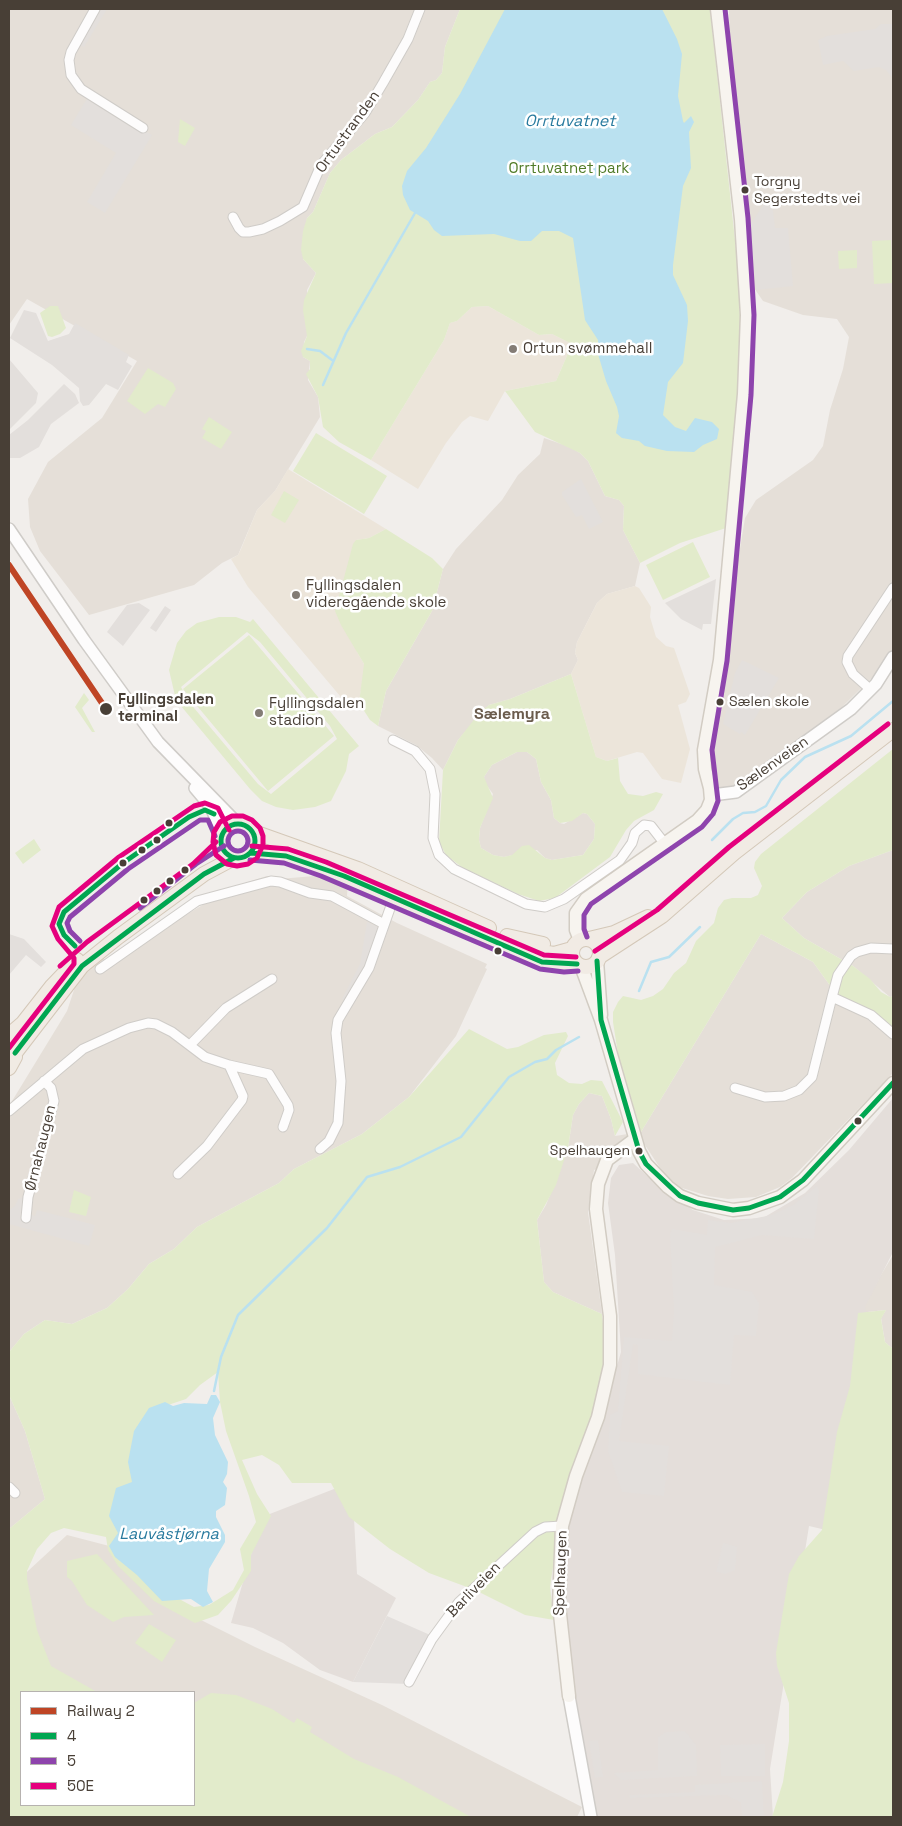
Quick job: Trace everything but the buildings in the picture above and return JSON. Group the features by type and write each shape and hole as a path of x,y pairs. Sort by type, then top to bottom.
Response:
{"main road":[{"path":"717,9 744,254 747,315 744,394 720,660 704,750 704,770 712,795 707,810 697,821 592,895 579,907 575,920 579,943 572,956 579,965 601,1020 635,1140 646,1164 668,1187 680,1196 716,1208 749,1208 780,1197 803,1180 893,1083"},
{"path":"579,943 614,933 644,919 700,881 893,730"},
{"path":"234,858 225,853 221,847 222,832 229,825 237,823 247,825 254,832 358,869 507,936 541,944 597,944 601,1020"},
{"path":"9,1068 15,1061 12,1048 82,966 204,874 234,858 243,858 251,853 256,843 254,832"},
{"path":"9,1035 22,1023 72,964 198,870 221,847"},
{"path":"251,853 286,856 337,874 542,962 564,965 590,966 662,916 680,902 700,881"},
{"name":"Spelhaugen","path":"569,1696 559,1605 562,1526 576,1476 598,1417 610,1365 610,1316 596,1209 598,1184 607,1160 635,1140"}],"street":[{"path":"95,9 71,52 69,60 71,74 81,89 143,128"},
{"name":"Ortustranden","path":"233,217 243,232 250,232 280,222 303,207 321,165 365,113 408,39 420,9"},
{"path":"10,531 84,640 158,742 237,823"},
{"path":"10,531 17,547 99,671 158,750 202,794 211,807 222,832"},
{"path":"871,690 853,674 847,662 848,656 893,588"},
{"name":"Sælenveien","path":"712,795 733,793 742,788 850,709 871,690 893,657"},
{"path":"393,740 415,751 422,757 430,769 434,794 433,838 439,855 454,870 526,904 545,907 564,899 620,860 632,843 635,833 644,825 651,826 665,844"},
{"path":"100,969 197,901 271,881 280,882 310,893 332,896 384,924"},
{"path":"320,1149 329,1141 338,1123 341,1081 336,1033 338,1020 365,977 394,897"},
{"path":"735,1088 766,1097 784,1096 799,1090 812,1077 838,975 851,956 857,952 871,948 893,948"},
{"path":"190,1045 226,1008 272,979"},
{"path":"832,998 870,1015 893,1034"},
{"name":"Ørnahaugen","path":"9,1111 83,1049 104,1038 140,1024 148,1023 164,1027 204,1057 228,1065 269,1074 288,1106 283,1127"},
{"path":"178,1174 207,1146 242,1100 243,1096 228,1065"},
{"name":"Ørnahaugen","path":"26,1218 28,1198 54,1101 51,1088 44,1081"},
{"name":"Barliveien","path":"409,1682 432,1639 459,1602 535,1532 545,1526 562,1526"},
{"name":"Spelhaugen","path":"569,1696 591,1817"}],"shaded area":[{"path":"9,9 460,9 445,47 442,73 436,80 430,82 418,100 392,127 375,134 341,160 330,173 313,212 307,218 303,259 316,273 307,290 307,336 304,342 303,357 310,361 308,380 318,397 320,417 275,491 257,510 238,555 222,563 194,585 89,615 40,551 30,527 28,499 48,462 102,418 137,361 27,299 9,325"},
{"path":"99,9 107,9 84,47 78,44"},
{"path":"729,9 893,9 893,657 841,708 731,790 721,793 712,781 709,760 726,675 736,573 745,518 756,500 813,460 823,446 830,410 843,369 849,337 837,319 803,315 763,301 754,288 730,42"},
{"path":"881,24 893,24 893,79 886,70 879,67 854,71 843,61 823,65 818,40 827,36 875,29"},
{"path":"88,97 152,135 105,213 87,202 116,153 71,125"},
{"path":"772,202 775,228 788,228 793,286 756,290 750,226 764,203"},
{"path":"488,306 539,335 552,334 572,344 556,381 505,391 488,421 470,416 462,422 446,443 418,489 371,460 444,340 450,323 457,321 472,307"},
{"path":"24,310 36,313 48,341 69,334 75,323 129,355 126,362 132,366 118,390 106,384 89,405 83,406 80,401 79,388 52,365 10,338"},
{"path":"9,359 38,393 36,403 9,430"},
{"path":"64,384 75,394 79,403 51,424 39,447 20,458 9,458 9,435 28,420"},
{"path":"544,438 570,447 580,453 588,461 605,496 619,500 624,506 623,530 640,563 635,586 607,594 597,603 577,642 575,653 578,660 571,674 510,699 489,705 458,740 443,770 416,745 378,726 386,691 432,611 443,569 456,549 502,500 518,475 540,454"},
{"name":"Fyllingsdalen videregående skole","path":"288,469 386,529 369,538 356,540 357,652 364,664 364,673 359,703 351,709 248,587 231,559 238,555 257,510 275,491"},
{"path":"581,479 603,522 589,529 582,515 576,517 562,495 562,492"},
{"path":"716,579 711,624 703,624 702,630 681,619 665,603"},
{"path":"635,586 639,588 651,607 650,617 656,637 666,646 674,648 690,694 686,702 678,705 690,749 681,783 662,779 643,753 637,752 607,761 596,757 571,674 578,660 575,653 577,642 597,603 607,594"},
{"path":"139,603 150,610 123,646 107,632 127,605"},
{"path":"165,606 171,610 156,632 150,628"},
{"path":"742,660 779,678 745,735 723,724 735,673"},
{"path":"517,752 527,752 536,759 541,782 551,800 554,818 564,824 583,813 587,814 595,824 594,839 583,855 552,860 545,858 537,850 504,857 493,855 481,848 479,840 480,828 493,794 485,783 484,777 492,765"},
{"path":"893,850 893,996 890,997 853,966 804,938 782,918 807,892 849,866"},
{"path":"326,875 348,882 347,896 397,923 487,964 485,968 487,969 456,1036 409,1097 362,1134 294,1169 279,1183 197,1227 174,1249 149,1264 128,1289 107,1308 72,1324 45,1320 24,1334 9,1352 9,1106 67,1011 82,966 96,954 113,965 150,936 235,886 267,876 279,879"},
{"path":"367,922 378,927 375,942 368,963 346,1002 342,999 360,964"},
{"path":"9,934 24,939 46,962 41,967 26,955 9,975"},
{"path":"761,934 813,962 831,987 893,1028 893,1073 792,1178 780,1187 756,1197 728,1199 708,1196 679,1187 664,1174 645,1145 594,1170 588,1212 602,1314 553,1292 544,1282 537,1220 546,1205 568,1148 573,1115 579,1104 589,1093 602,1096 615,1136 641,1132"},
{"name":"Spelhaugen","path":"893,1098 893,1252 865,1307 888,1400 856,1537 809,1526 770,1769 773,1817 595,1817 578,1724 566,1625 567,1513 602,1418 621,1352 615,1255 608,1203 611,1178 619,1165 633,1163 657,1185 693,1210 724,1220 763,1218 805,1193 849,1150"},
{"path":"817,1186 819,1190 814,1239 762,1235 715,1247 714,1285 752,1292 759,1303 756,1336 734,1335 730,1385 638,1374 638,1345 633,1344 619,1441 669,1446 664,1496 622,1492 608,1451 610,1415 618,1411 624,1337 672,1341 674,1311 670,1234 672,1229 707,1235 708,1220 731,1223 772,1215 793,1205"},
{"path":"25,1196 26,1213 35,1216 37,1210 95,1225 89,1246 9,1224 9,1210 15,1206 18,1199"},
{"path":"893,1255 893,1349 885,1342 881,1318 886,1310 858,1313"},
{"path":"9,1395 25,1431 45,1499 9,1529"},
{"path":"352,1482 357,1574 396,1598 353,1682 320,1670 283,1643 253,1628 231,1623 262,1517"},
{"path":"67,1535 117,1548 177,1608 255,1647 382,1705 582,1807 577,1817 462,1817 195,1714 195,1691 82,1691 44,1666 16,1582"},
{"path":"723,1543 737,1547 735,1570 725,1574 716,1572"},
{"path":"387,1616 437,1638 409,1684 353,1682"},
{"path":"685,1731 696,1745 697,1776 620,1780 614,1773 658,1770 658,1737 666,1732"},
{"path":"598,1740 603,1777 595,1778 589,1741"},
{"path":"765,1744 765,1776 721,1776 720,1745"},
{"path":"762,1781 764,1817 742,1817 741,1802 726,1795 630,1798 629,1795 695,1792 695,1785"}],"green space":[{"name":"Orrtuvatnet park","path":"460,9 710,9 738,268 740,315 741,367 726,528 680,543 640,563 623,530 624,506 619,500 605,496 588,461 580,453 535,432 505,391 556,381 572,344 552,334 539,335 488,306 472,307 457,321 450,323 444,340 371,460 339,442 323,427 318,397 306,374 310,369 310,361 303,357 301,351 307,336 303,310 304,300 316,273 303,259 301,250 303,231 307,218 313,212 330,173 341,160 375,134 392,127 418,100 430,82 436,80 442,73 445,47"},
{"path":"180,119 195,128 185,146 178,142"},
{"path":"891,240 893,283 874,284 872,241"},
{"path":"857,250 857,268 839,269 838,251"},
{"path":"50,306 58,306 66,328 60,334 52,337 48,336 40,313"},
{"path":"148,368 173,383 176,389 165,407 158,404 145,414 127,401"},
{"path":"209,417 232,432 221,449 202,438 206,431 202,429"},
{"path":"316,433 387,476 364,514 293,471"},
{"path":"284,491 299,500 285,523 271,515"},
{"path":"386,529 432,558 443,569 432,611 386,691 378,726 370,720 359,703 364,664 335,611 353,544 356,540 369,538"},
{"path":"693,542 710,577 663,600 646,565"},
{"name":"Fyllingsdalen stadion","path":"219,617 236,617 250,622 253,619 359,746 349,754 346,771 331,801 315,807 293,810 276,807 262,801 176,700 169,670 177,643 186,631 197,623","holes":["247,632 260,642 330,726 337,739 271,794 258,784 189,702 181,687"]},
{"name":"Fyllingsdalen stadion","path":"249,635 334,736 268,791 183,689"},
{"path":"571,674 596,757 607,761 618,758 620,781 628,794 643,796 656,792 663,794 654,810 634,821 626,830 610,857 555,898 539,901 518,894 463,868 446,855 439,842 443,770 458,740 480,712 489,705 510,699","holes":["517,752 527,752 536,759 541,782 551,800 554,818 560,823 572,821 583,813 587,814 595,824 594,839 583,855 552,860 545,858 529,845 522,846 512,855 504,857 493,855 481,848 479,840 480,828 493,798 484,777 492,765"]},
{"path":"84,693 89,700 82,708 95,732 92,732 75,707"},
{"path":"893,749 893,850 849,866 807,892 782,918 804,938 853,966 870,979 881,992 890,997 893,996 893,1028 875,1014 842,997 831,987 813,962 761,934 641,1132 618,1054 613,1012 618,1002 623,996 641,1000 653,996 663,989 674,973 686,963 696,941 714,923 718,908 724,900 751,898 758,895 762,886 754,868 755,862 761,854"},
{"path":"34,839 41,850 23,864 15,853"},
{"path":"469,1029 507,1049 518,1047 544,1035 566,1032 568,1036 555,1063 557,1075 569,1083 582,1084 591,1080 602,1081 623,1122 615,1136 602,1096 589,1093 579,1104 573,1115 568,1148 556,1185 537,1220 544,1282 553,1292 602,1314 608,1370 561,1514 550,1587 554,1620 525,1615 475,1590 429,1573 390,1549 349,1517 331,1483 292,1483 279,1465 262,1455 242,1460 257,1494 271,1516 251,1555 251,1571 231,1601 218,1615 195,1623 154,1601 118,1566 108,1550 106,1537 64,1528 51,1533 37,1549 27,1571 27,1579 37,1630 51,1666 95,1691 20,1691 20,1806 195,1806 195,1702 211,1693 236,1695 272,1709 294,1723 297,1718 312,1727 310,1732 354,1759 398,1777 471,1817 9,1817 9,1529 45,1499 25,1431 9,1395 9,1352 24,1334 45,1320 72,1324 107,1308 128,1289 149,1264 174,1249 197,1227 279,1183 294,1169 362,1134 409,1097","holes":["218,1372 220,1402 226,1431 256,1522 240,1549 244,1570 233,1590 209,1605 194,1607 146,1581 153,1410 186,1399 200,1385"]},
{"path":"74,1190 91,1197 86,1216 69,1212"},
{"path":"886,1310 881,1319 885,1342 893,1349 893,1817 772,1817 783,1782 789,1741 789,1703 777,1666 776,1653 789,1574 799,1556 822,1530 837,1432 850,1386 858,1313"},
{"path":"97,1554 154,1615 124,1617 113,1622 87,1605 72,1581 67,1577 67,1561"},
{"path":"149,1624 176,1640 162,1662 135,1643"}],"water":[{"name":"Orrtuvatnet","path":"505,9 662,9 677,39 682,54 678,96 683,121 684,123 691,116 694,122 689,132 691,168 683,186 673,265 673,275 687,305 688,321 683,363 668,382 663,415 675,427 686,431 695,418 712,422 719,429 717,439 703,445 694,452 667,451 645,446 639,441 622,438 616,433 619,416 598,354 598,340 585,320 573,238 559,231 542,231 531,241 520,241 494,234 442,236 434,230 428,221 410,210 403,195 402,186 407,171 426,148 460,94"},
{"name":"Lauvåstjørna","path":"211,1395 216,1395 220,1402 213,1418 215,1435 228,1462 227,1474 223,1482 227,1488 225,1505 216,1511 216,1517 225,1535 225,1542 209,1569 207,1591 213,1602 203,1607 191,1599 162,1601 137,1575 115,1557 109,1546 118,1533 109,1516 116,1488 132,1482 128,1462 134,1431 149,1408 165,1402 173,1406 184,1403 207,1404"}],"waterway":[{"path":"323,385 346,333 415,213"},
{"path":"307,349 320,351 332,360"},
{"path":"712,840 733,819 743,813 755,812 766,806 781,780 805,757 851,736 893,701"},
{"path":"639,991 651,962 669,957 700,927"},
{"path":"214,1391 221,1357 238,1315 327,1228 367,1177 400,1167 461,1137 509,1077 535,1062 547,1059 556,1050 579,1037"}],"tram line":[{"path":"59,645 80,666"}],"rail line":[{"name":"2","path":"9,565 106,709"}],"transit line":[{"name":"5","path":"587,937 584,929 584,915 591,904 702,827 713,814 718,801 712,750 727,661 751,395 754,315 748,218 725,9"},
{"name":"50E","path":"595,951 657,910 729,847 888,724"},
{"name":"50E","path":"9,1048 74,964 74,958 58,939 52,926 59,907 119,857 194,806 205,803 218,808 229,830"},
{"name":"4","path":"75,946 64,935 59,924 64,912 123,863 189,817 205,810 214,814"},
{"name":"50E","path":"254,860 248,864 237,866 227,864 216,855 213,842 214,832 220,822 232,816 243,816 252,820 260,828 263,836 263,845 257,858"},
{"name":"5","path":"80,941 70,931 67,923 70,917 128,869 200,820 208,820 215,836"},
{"name":"4","path":"238,824 245,825 250,829 254,834 255,841 254,848 250,853 245,857 238,858 231,857 226,853 222,848 221,841 222,834 226,829 231,825 238,824"},
{"name":"5","path":"238,831 245,834 248,841 245,848 238,851 231,848 228,841 231,834 238,831"},
{"name":"50E","path":"60,966 87,942 193,864 216,842"},
{"name":"5","path":"140,908 196,864 224,846"},
{"name":"50E","path":"252,846 288,849 326,862 544,955 576,957"},
{"name":"4","path":"251,853 286,856 344,876 542,962 577,964"},
{"name":"4","path":"15,1053 82,966 204,874 234,858"},
{"name":"5","path":"250,860 284,863 321,876 540,969 564,972 578,971"},
{"name":"4","path":"597,961 601,1020 639,1151 646,1164 680,1196 698,1203 733,1210 749,1208 780,1197 803,1180 893,1083"}],"place":[{"name":"Torgny Segerstedts vei","path":"745,190"},
{"name":"Ortun svømmehall","path":"513,349"},
{"name":"Fyllingsdalen videregående skole","path":"296,595"},
{"name":"Sælen skole","path":"720,702"},
{"name":"Fyllingsdalen terminal","path":"106,709"},
{"name":"Fyllingsdalen stadion","path":"259,713"},
{"name":"Spelhaugen","path":"639,1151"}],"district":[{"name":"Sælemyra","path":"512,715"}]}
